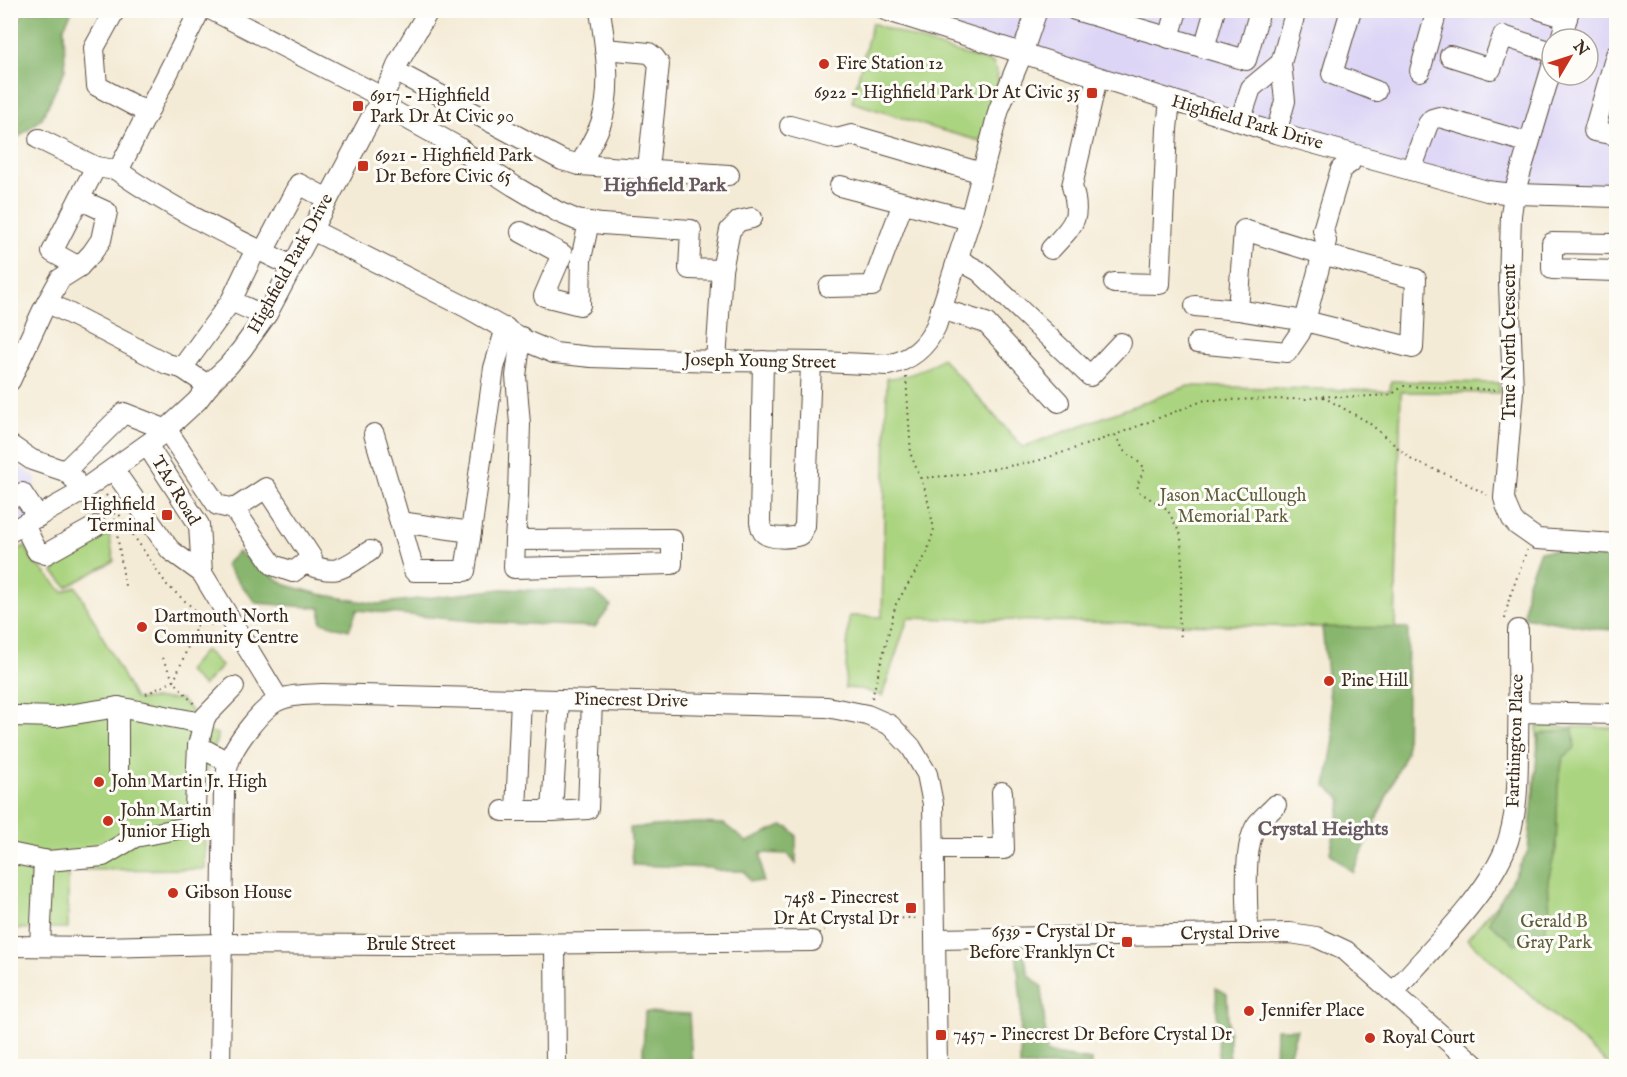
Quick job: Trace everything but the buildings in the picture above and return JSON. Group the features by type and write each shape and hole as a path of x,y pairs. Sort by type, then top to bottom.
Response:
{"street":[{"path":"115,10 94,48 97,86 148,112"},
{"path":"118,171 200,10"},
{"path":"212,10 381,100 558,212 589,222 691,230 689,269 722,270"},
{"name":"Highfield Park Drive","path":"24,524 91,485 166,430 197,401 242,350 265,316 381,100 398,63 429,10"},
{"path":"580,165 601,123 607,91 600,10"},
{"name":"Highfield Park Drive","path":"885,10 1351,158 1411,170 1487,191 1617,197"},
{"name":"Joseph Young Street","path":"312,230 554,353 591,357 888,365 906,360 921,349 932,335 970,220 999,109 1037,10"},
{"path":"1169,38 1177,10"},
{"path":"1204,48 1215,10"},
{"path":"1084,12 1130,18 1169,38 1246,60 1260,10"},
{"path":"1276,133 1285,101 1281,63 1296,10"},
{"path":"1351,10 1332,74 1376,91"},
{"path":"1420,71 1437,10"},
{"path":"1541,10 1568,14"},
{"path":"1450,56 1491,69 1503,36 1540,48"},
{"path":"605,49 649,53 659,64 648,169"},
{"path":"1239,121 1251,88 1281,63"},
{"path":"1615,65 1594,131 1617,135"},
{"path":"395,71 562,160 580,165 729,175"},
{"path":"1051,249 1073,225 1076,217 1076,197 1072,186 1097,78"},
{"name":"True North Crescent","path":"1506,505 1504,498 1513,391 1509,283 1511,215 1514,194 1546,87"},
{"path":"1114,283 1160,284 1170,100"},
{"path":"1411,170 1428,124 1432,119 1439,117 1529,143"},
{"path":"790,126 837,139 852,135 982,173"},
{"path":"39,139 96,167 118,171 144,189 292,266"},
{"path":"1197,342 1287,352 1305,321 1324,247 1335,234 1353,173 1351,158"},
{"path":"79,267 52,252 96,167"},
{"path":"182,368 231,302 299,184 328,199"},
{"path":"840,186 970,220"},
{"path":"10,381 60,279 79,267 101,240 107,212 79,199"},
{"path":"829,287 872,286 903,202"},
{"path":"716,361 722,270 730,230 739,220 752,218"},
{"path":"562,254 544,296 580,305 581,260 589,222"},
{"path":"1195,306 1238,309 1305,321 1413,348 1416,279 1324,247 1244,230 1238,309"},
{"path":"521,232 562,254 581,260"},
{"path":"1617,244 1552,243 1552,269 1617,271"},
{"path":"957,259 979,270 1090,376 1121,343"},
{"path":"47,302 167,364 182,368 209,386"},
{"path":"231,302 265,316"},
{"path":"941,309 986,323 1059,402"},
{"path":"374,434 414,571 465,571 494,368 513,333"},
{"path":"513,333 520,424 515,540 514,568 672,564 672,539 515,540"},
{"path":"763,361 760,522 764,533 768,536 786,538 800,535 805,526 811,363"},
{"path":"65,471 124,413 166,430 217,505 234,509 273,565 293,572 312,558 266,488 234,509"},
{"path":"10,445 32,460 65,471 91,485"},
{"name":"TA6 Road","path":"147,445 199,525 202,573"},
{"name":"TA6 Road","path":"113,469 170,550 202,573 279,700"},
{"path":"10,499 22,493 24,524 37,551 46,554 96,526"},
{"path":"1506,505 1512,519 1523,531 1532,536 1544,540 1617,544"},
{"path":"400,522 471,532"},
{"path":"305,563 320,569 338,571 370,551"},
{"name":"Farthington Place","path":"1394,992 1466,909 1488,880 1504,852 1518,790 1519,712 1511,628"},
{"path":"194,826 198,746 203,720 234,687"},
{"name":"Pinecrest Drive","path":"279,700 293,696 322,694 827,707 867,715 890,725 911,747 927,774 933,804 937,1066"},
{"path":"521,699 509,811 588,809 592,700"},
{"path":"220,1066 224,790 228,762 253,723 279,700"},
{"path":"552,811 559,700"},
{"path":"10,717 56,717 118,707 203,720"},
{"path":"118,707 118,770"},
{"path":"1519,712 1617,714"},
{"path":"198,746 228,762"},
{"path":"934,849 1004,849 1002,792"},
{"path":"1248,934 1247,857 1251,837 1258,823 1276,805"},
{"path":"10,853 48,861 103,856 135,837 194,826 224,826"},
{"path":"40,946 44,860"},
{"name":"Crystal Drive","path":"936,939 1290,933 1316,937 1346,951 1476,1066"},
{"name":"Brule Street","path":"10,946 812,941"},
{"path":"555,944 556,1066"}],"path":[{"path":"867,715 896,604 927,553 934,529 927,492 911,455 906,372 888,365"},
{"path":"921,478 959,475 1037,461 1115,435 1205,400 1391,395 1403,386 1513,391"},
{"path":"1321,396 1368,422 1412,460 1460,480 1506,505"},
{"path":"1115,435 1126,454 1144,468 1137,485 1139,492 1167,509 1181,535 1182,576 1179,617 1181,639"},
{"path":"91,485 112,504 167,585 217,629"},
{"path":"112,504 125,586"},
{"path":"1511,628 1509,599 1532,536"},
{"path":"141,697 174,681 201,615"},
{"path":"162,658 174,681 203,720"},
{"path":"834,920 921,918"}],"shaded area":[{"path":"882,11 1616,11 1616,201 1504,197"},
{"path":"10,460 36,477 31,523 10,536"}],"green space":[{"path":"24,11 72,11 64,27 65,70 42,118 11,143 11,38"},
{"path":"872,23 993,63 997,73 997,93 980,141 852,102"},
{"name":"Jason MacCullough Memorial Park","path":"942,358 1023,447 1188,386 1390,391 1391,381 1499,383 1499,393 1401,392 1395,629 908,618 882,696 861,689 845,688 849,616 882,617 887,378 902,377 916,372"},
{"path":"109,534 114,561 67,587 53,572 70,555"},
{"name":"John Martin Junior High","path":"25,546 35,565 41,568 63,592 76,586 135,699 181,699 209,732 218,734 206,777 205,869 68,870 68,928 11,929 10,554"},
{"path":"1616,548 1616,630 1524,617 1527,584 1540,551"},
{"path":"238,552 286,585 319,594 377,604 501,589 595,592 611,606 595,627 482,622 357,610 349,630 321,622 321,608 256,603 225,565"},
{"path":"1322,627 1408,628 1406,752 1353,873 1330,853 1342,800 1326,786 1334,739"},
{"path":"205,650 222,666 203,686 187,671"},
{"name":"Gerald B Gray Park","path":"1537,726 1616,728 1616,1066 1610,1066 1467,939 1507,892 1527,854 1531,839 1538,765"},
{"path":"1573,729 1575,748 1563,758 1558,785 1556,849 1548,880 1550,913 1543,935 1515,944 1489,922 1528,851 1539,734"},
{"path":"695,823 724,824 747,842 782,826 789,828 796,835 796,864 788,854 761,853 763,882 750,881 744,871 633,865 630,828"},
{"path":"1016,951 1024,954 1029,975 1042,987 1047,1053 1091,1060 1091,1066 1020,1066 1021,1001"},
{"path":"1216,988 1227,994 1230,1066 1219,1066"},
{"path":"645,1012 689,1014 692,1066 647,1066 643,1053"},
{"path":"1276,1029 1297,1029 1286,1066 1275,1066"}],"place":[{"name":"Fire Station 12","path":"824,64"},
{"name":"6922 - Highfield Park Dr At Civic 35","path":"1092,93"},
{"name":"6917 - Highfield Park Dr At Civic 90","path":"358,106"},
{"name":"6921 - Highfield Park Dr Before Civic 65","path":"363,166"},
{"name":"Highfield Terminal","path":"167,515"},
{"name":"Dartmouth North Community Centre","path":"142,627"},
{"name":"Pine Hill","path":"1329,681"},
{"name":"John Martin Jr. High","path":"99,782"},
{"name":"John Martin Junior High","path":"108,821"},
{"name":"Gibson House","path":"173,893"},
{"name":"7458 - Pinecrest Dr At Crystal Dr","path":"911,908"},
{"name":"6539 - Crystal Dr Before Franklyn Ct","path":"1127,942"},
{"name":"Jennifer Place","path":"1249,1011"},
{"name":"7457 - Pinecrest Dr Before Crystal Dr","path":"941,1035"},
{"name":"Royal Court","path":"1370,1038"}],"district":[{"name":"Highfield Park","path":"665,185"},
{"name":"Crystal Heights","path":"1323,829"}]}
